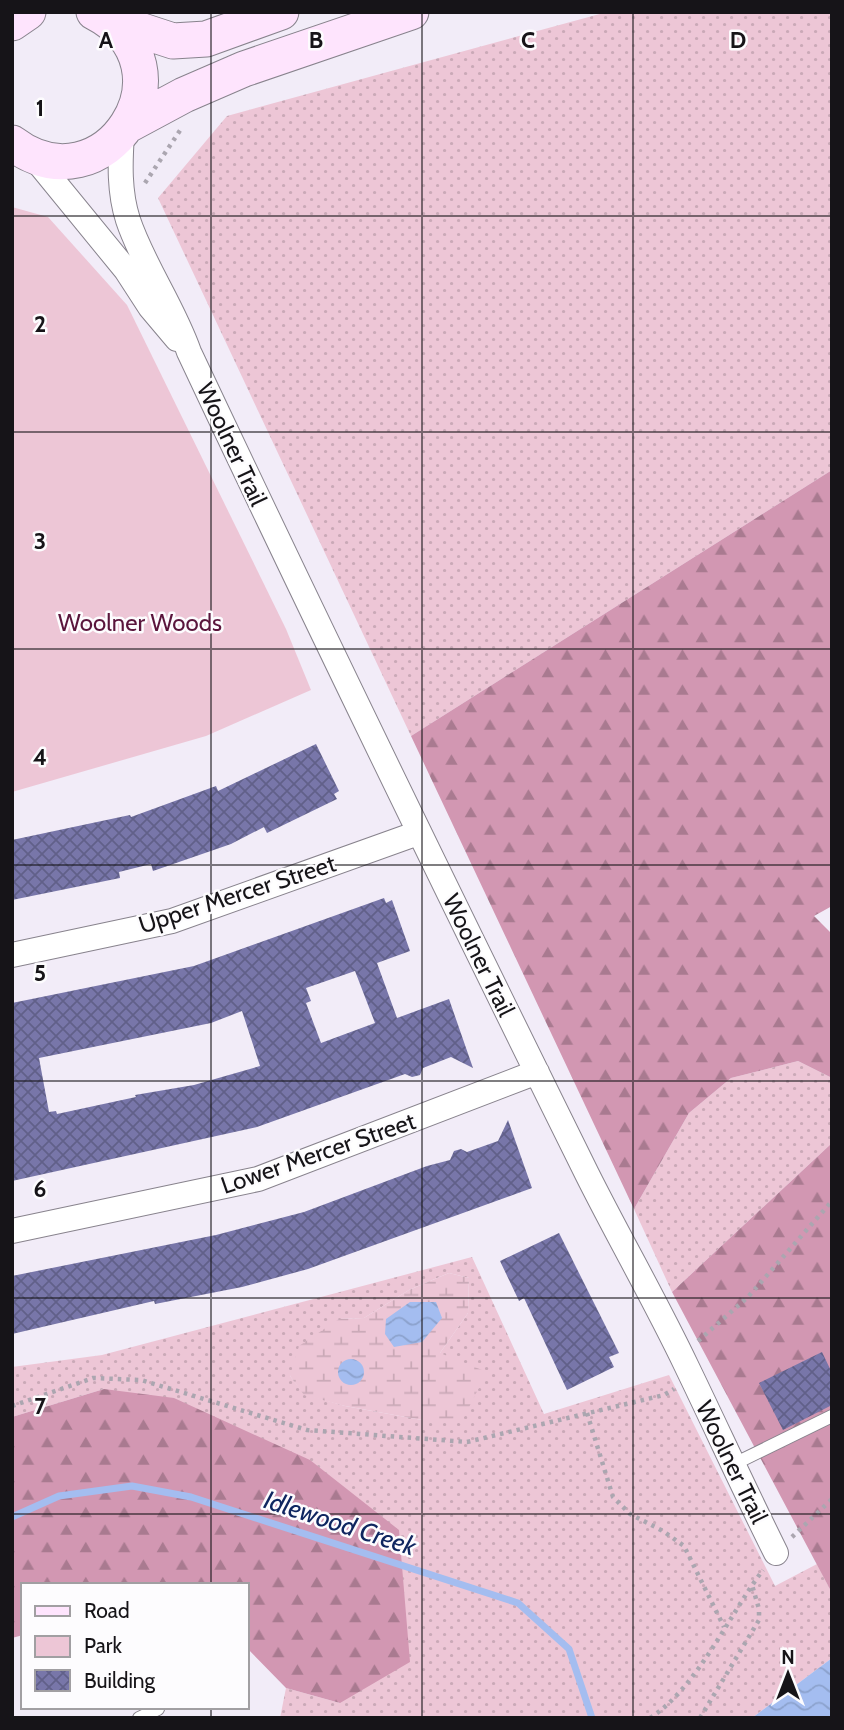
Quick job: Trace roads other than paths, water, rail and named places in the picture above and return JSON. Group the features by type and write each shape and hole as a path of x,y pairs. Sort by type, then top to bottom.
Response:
{"main road":[{"path":"12,23 28,12"},
{"path":"102,16 173,41 206,39 281,12"},
{"path":"22,149 53,161 80,159 98,153 126,129 184,95 244,69 411,12"},
{"path":"102,16 127,38 139,66 140,96 126,129"}],"street":[{"name":"Woolner Trail","path":"126,129 122,194 128,220 418,833 589,1179 686,1363 776,1553"},
{"name":"Woolner Trail","path":"22,149 126,270 162,323 189,352"},
{"name":"Upper Mercer Street","path":"12,954 172,921 418,833"},
{"name":"Lower Mercer Street","path":"12,1231 258,1180 537,1072"}],"lane":[{"path":"732,1465 832,1416"},
{"path":"139,1718 158,1709"}],"water":[{"path":"410,1302 436,1302 442,1318 422,1342 394,1347 385,1334 386,1319"},
{"path":"351,1359 360,1363 364,1372 360,1381 351,1385 342,1381 338,1372 342,1363"},
{"path":"832,1658 832,1718 752,1718"}],"waterway":[{"name":"Idlewood Creek","path":"12,1517 59,1496 132,1486 191,1497 518,1603 569,1649 592,1718"}],"park label":[{"name":"Woolner Woods","path":"140,622"}]}
